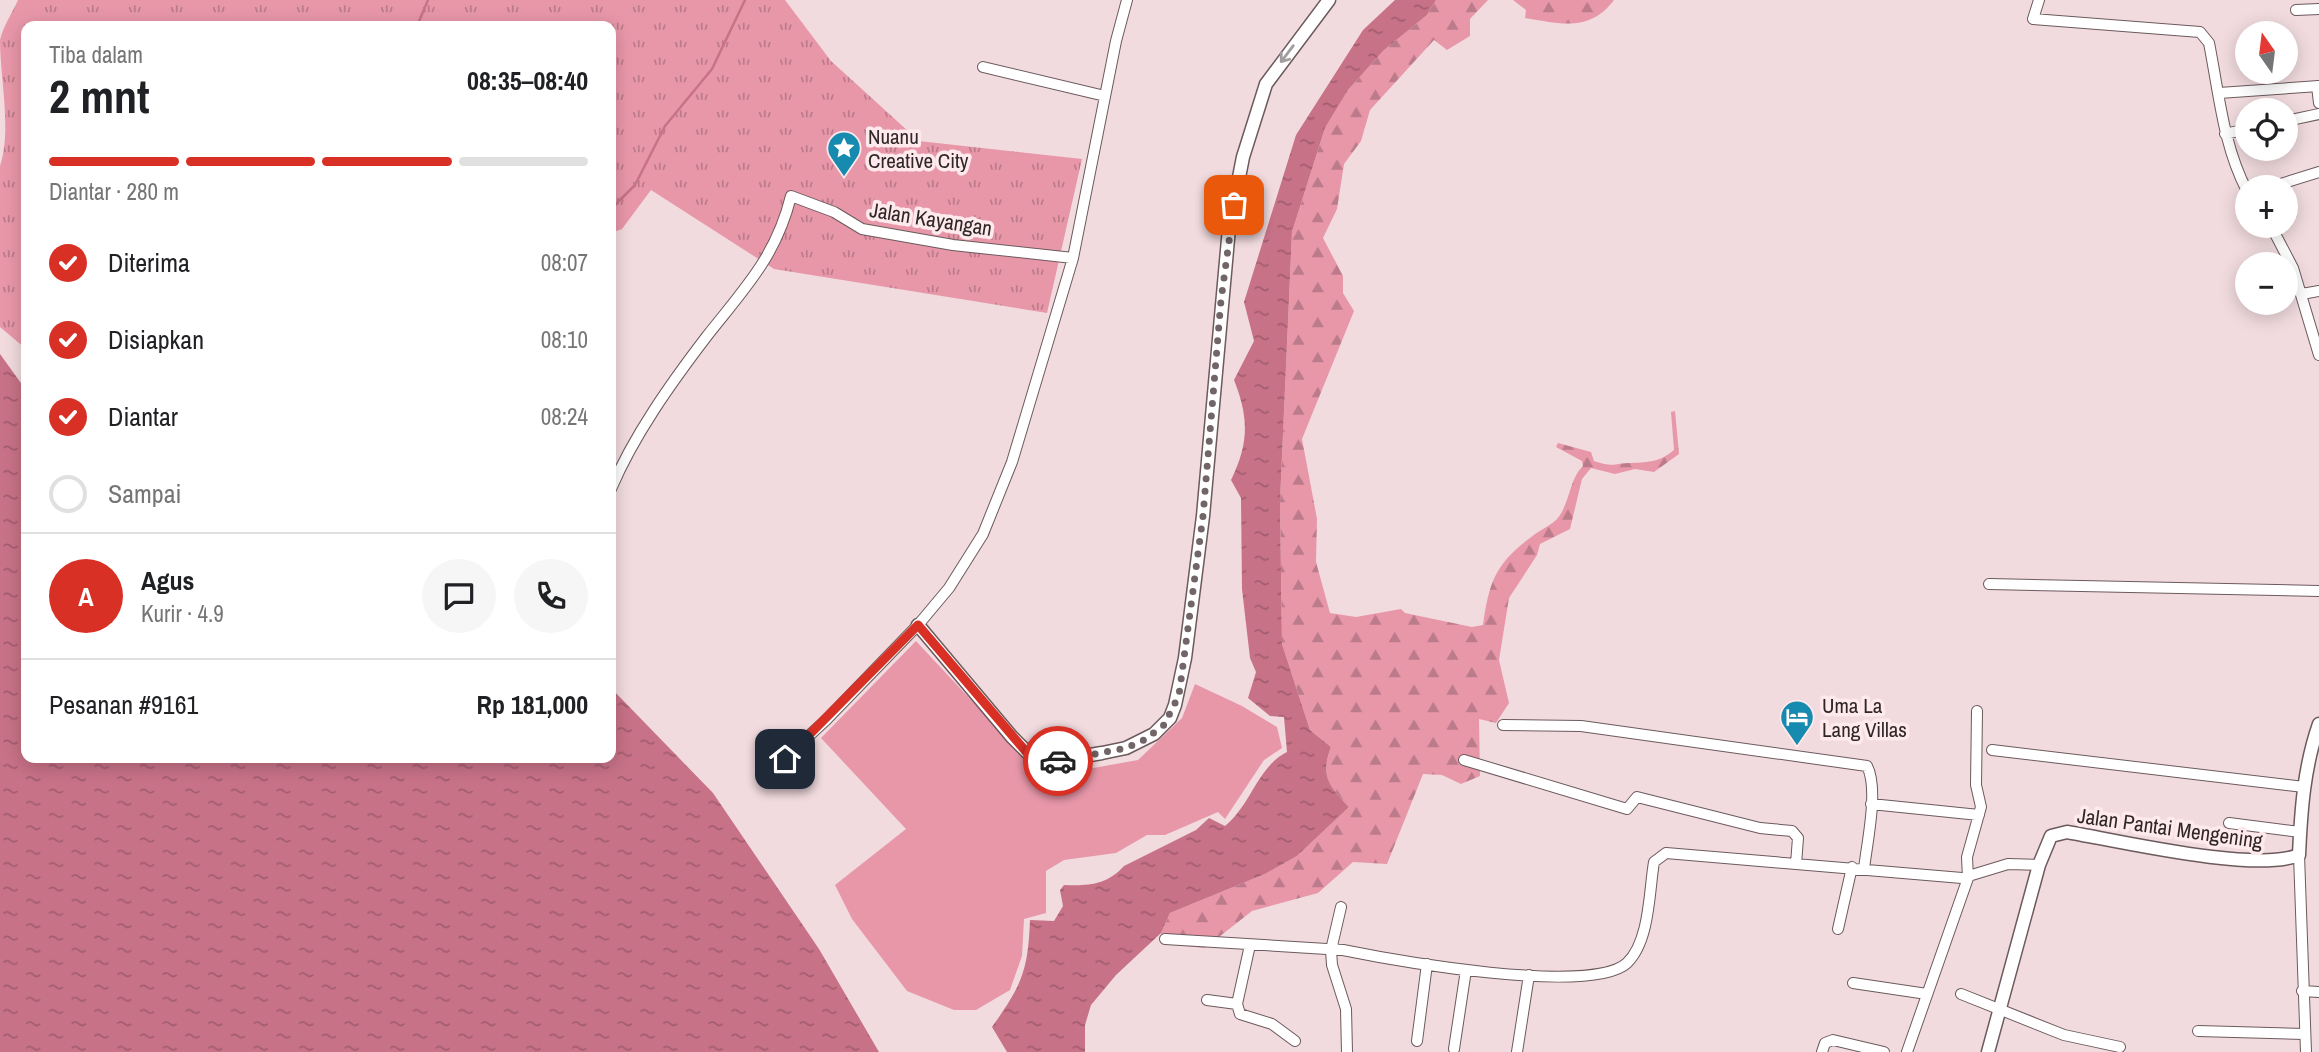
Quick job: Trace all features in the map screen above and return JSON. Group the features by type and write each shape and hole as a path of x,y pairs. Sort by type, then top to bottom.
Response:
{"street":[{"path":"772,770 826,720 918,625 971,556 993,511 1037,385 1073,258 1127,0"},
{"path":"918,625 1012,737 1028,754 1041,761 1055,761 1126,748 1154,734 1170,718 1179,695 1185,658 1203,516 1229,228 1243,158 1266,84 1329,0"},
{"path":"2039,0 2033,19 2200,32 2209,43 2225,134 2239,175"},
{"path":"2296,10 2319,9"},
{"path":"983,66 1105,96"},
{"path":"2219,93 2318,86 2319,103"},
{"path":"2298,118 2319,114"},
{"path":"2225,134 2235,132"},
{"path":"2298,179 2319,172"},
{"name":"Jalan Kayangan","path":"616,480 655,410 706,338 760,272 781,231 791,196 834,212 862,229 953,246 1073,258"},
{"path":"2277,238 2315,320 2319,355"},
{"path":"2302,294 2319,291"},
{"path":"1989,584 2319,592"},
{"path":"1907,1052 1965,878 1966,858 1979,816 1976,785 1978,711"},
{"path":"2306,1052 2299,855 2304,787 2319,724"},
{"path":"1503,725 1581,726 1867,766 1871,774 1871,804 1864,869"},
{"path":"1992,750 2304,787"},
{"path":"1464,760 1627,809 1637,797 1760,828 1792,831 1798,838 1796,864"},
{"path":"1871,804 1979,816"},
{"path":"2229,823 2300,832"},
{"name":"Jalan Pantai Mengening","path":"1988,1052 2046,841 2060,832 2251,861 2285,861 2299,855"},
{"path":"1165,939 1332,950 1466,970 1587,976 1617,970 1628,963 1636,950 1643,932 1654,862 1659,856 1674,853 1965,878 2008,864 2039,865"},
{"path":"1838,929 1852,867"},
{"path":"1341,906 1332,950 1332,965 1346,1009 1348,1052"},
{"path":"1250,945 1237,1004 1242,1017 1272,1024 1295,1041"},
{"path":"1417,1041 1427,964"},
{"path":"1454,1049 1466,970"},
{"path":"1517,1052 1529,975"},
{"path":"1853,983 1927,994"},
{"path":"2302,991 2319,992"},
{"path":"1961,994 2000,1012 2064,1035 2120,1047"},
{"path":"1207,1000 1237,1004"},
{"path":"2198,1031 2304,1034"},
{"path":"1822,1052 1825,1043 1833,1040 1884,1052"}],"green space":[{"name":"Nuanu Creative City","path":"18,0 785,0 831,61 919,141 1082,159 1047,313 774,269 651,190 622,229 616,231 616,21 21,21 21,345 0,327 0,166 5,121 0,40"},
{"path":"1436,0 1488,0 1470,19 1470,36 1447,50 1434,40 1370,110 1361,141 1344,164 1337,209 1323,238 1343,276 1343,293 1354,311 1302,439 1317,519 1316,562 1330,613 1356,617 1401,609 1405,613 1472,627 1483,625 1491,586 1501,566 1518,547 1557,519 1565,506 1578,471 1583,466 1582,461 1556,447 1558,443 1591,452 1594,461 1606,464 1654,461 1674,450 1671,412 1675,411 1679,454 1654,472 1635,469 1615,474 1591,468 1582,479 1570,529 1540,544 1537,555 1509,598 1499,660 1509,703 1496,723 1479,719 1480,776 1461,784 1442,775 1423,774 1387,864 1353,862 1318,893 1252,911 1205,948 1162,944 1161,933 1170,913 1265,874 1297,856 1349,807 1328,780 1326,766 1331,747 1310,730 1282,644 1280,501 1292,232 1325,128 1348,90 1383,51 1427,15"},
{"path":"1513,0 1614,0 1595,17 1563,23 1525,18 1526,10"},
{"path":"916,641 1043,777 1138,760 1182,718 1195,684 1242,706 1277,727 1282,748 1264,760 1225,819 1218,812 1165,835 1147,835 1116,853 1064,860 1046,871 1046,913 1024,919 1022,956 1010,990 976,1010 954,1010 907,991 852,919 835,885 906,829 821,738"}],"water":[{"path":"1395,0 1436,0 1427,15 1383,51 1348,90 1325,128 1292,232 1280,501 1282,644 1310,730 1331,747 1326,766 1328,780 1349,807 1297,856 1265,874 1170,913 1161,933 1116,975 1091,1005 1085,1025 1085,1052 1007,1052 992,1027 1022,977 1030,920 1054,921 1063,906 1060,890 1064,885 1104,881 1124,866 1196,830 1209,818 1225,826 1242,808 1261,776 1277,758 1287,752 1284,717 1270,716 1248,698 1256,672 1250,658 1242,589 1241,498 1231,480 1241,454 1245,430 1242,406 1234,380 1254,341 1244,302 1296,135 1363,30"},
{"path":"0,354 21,383 21,763 616,763 616,693 713,793 819,949 879,1052 0,1052"}],"waterway":[{"path":"419,21 428,0"},
{"path":"616,204 635,185 665,126 712,69 745,0"}],"way so far":[{"path":"1058,761 1126,748 1144,740 1170,718 1179,695 1203,516 1218,365 1221,300 1234,205"}],"place":[{"name":"Nuanu Creative City","path":"844,178"},
{"name":"Uma La Lang Villas","path":"1797,747"}],"route":[{"path":"785,759 918,625 1028,754 1041,761 1058,761"}]}
